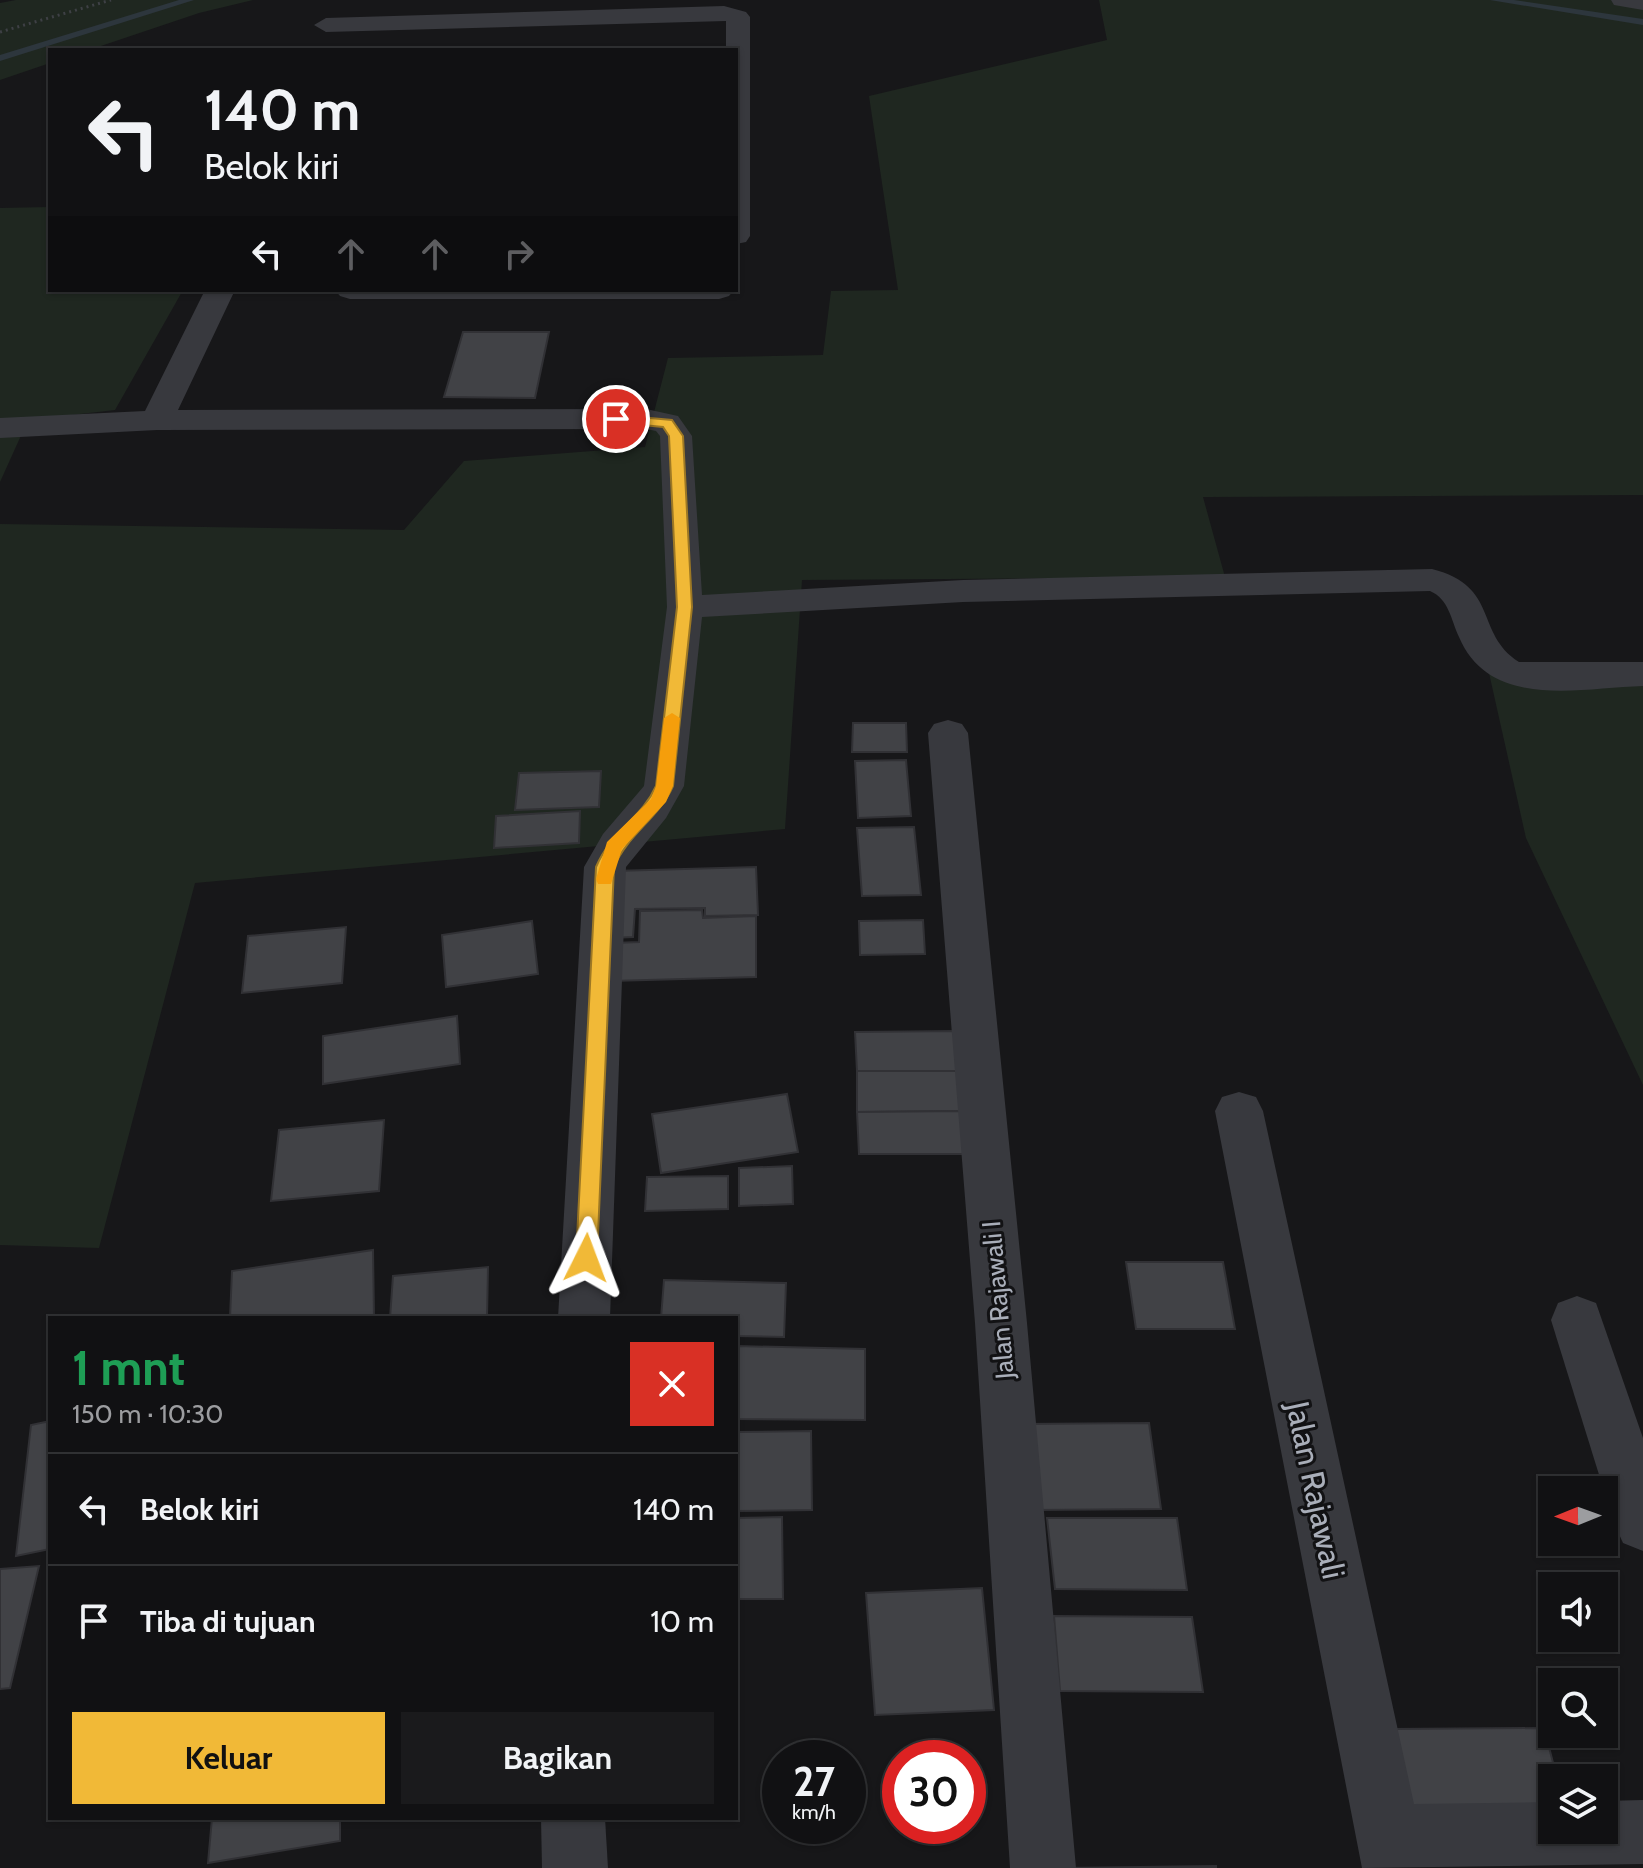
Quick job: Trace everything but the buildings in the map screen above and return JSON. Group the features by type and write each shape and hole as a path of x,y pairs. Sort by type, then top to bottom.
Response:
{"street":[{"path":"318,48 333,0"},
{"path":"1622,0 1643,3"},
{"path":"326,25 724,13 738,17 738,48"},
{"path":"511,48 516,20"},
{"path":"157,420 219,292"},
{"path":"0,428 157,420 646,419 667,423 676,436 685,607 664,786 658,802 614,846 605,867 584,1316"},
{"path":"685,607 963,591 1432,580 1445,582 1457,590 1487,656 1505,671 1536,675 1643,674"},
{"name":"Jalan Rajawali I","path":"948,733 1001,1323 1043,1868"},
{"name":"Jalan Rajawali","path":"1239,1111 1392,1852"},
{"path":"1577,1320 1643,1523"},
{"path":"573,1820 575,1868"},
{"path":"1392,1852 1643,1832"}],"path":[{"path":"0,32 111,0"}],"shaded area":[{"path":"16,0 253,0 199,13 95,48 48,48 48,64 0,80 0,3"},
{"path":"1099,0 1643,0 1643,495 1203,497 1225,577 802,580 785,829 195,883 99,1248 0,1245 0,524 404,530 464,461 645,447 668,358 823,355 831,291 898,290 869,96 1107,40"},
{"path":"48,207 48,292 182,292 115,410 28,420 0,482 0,208"},
{"path":"1643,671 1643,1085 1526,838 1489,673"}],"waterway":[{"path":"0,58 189,0"},
{"path":"1495,0 1643,22"}],"slow traffic":[{"path":"604,879 605,867 614,846 658,802 664,786 672,718"}],"route":[{"path":"586,1258 605,867 614,846 658,802 664,786 685,607 676,436 667,423 616,419"}]}
